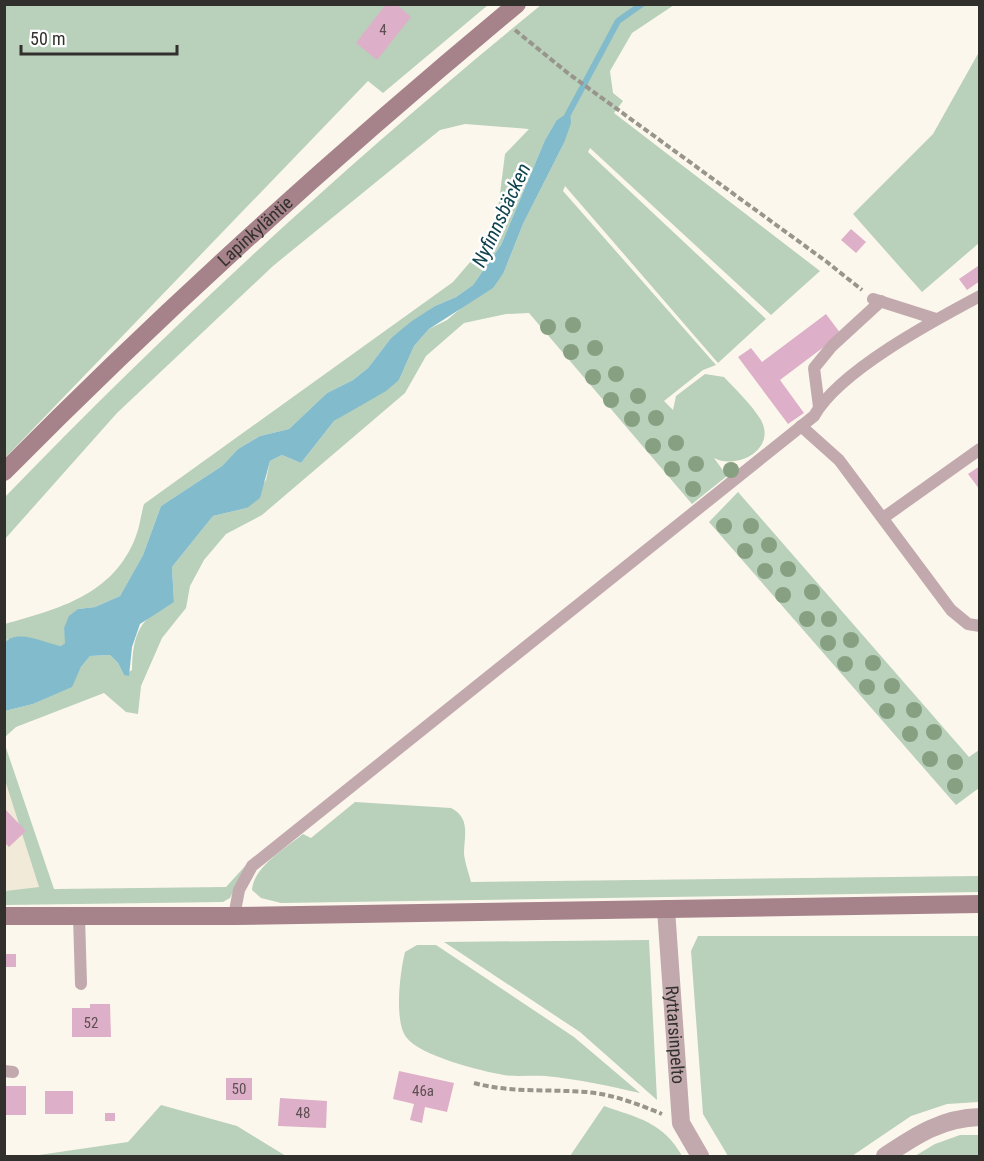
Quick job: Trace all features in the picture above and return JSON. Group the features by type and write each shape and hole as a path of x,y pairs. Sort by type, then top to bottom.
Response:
{"street":[{"name":"Lapinkyläntie","path":"4,472 62,413 261,226 347,148 510,10"},
{"path":"4,916 234,916 980,904"},
{"name":"Ryttarsinpelto","path":"666,909 681,1124 700,1156"},
{"path":"885,1156 930,1127 966,1117 980,1117"}],"lane":[{"path":"234,916 239,890 252,866 814,417 824,398 890,348 936,319 980,296"},
{"path":"819,407 814,368 876,300 936,319"},
{"path":"801,426 839,460 951,610 968,624 980,626"},
{"path":"883,518 980,449"},
{"path":"79,916 81,984"}],"path":[{"path":"510,10 519,34 569,74 876,300"},
{"path":"474,1083 492,1089 588,1092 640,1105 681,1124"}],"shaded area":[{"path":"4,780 7,784 39,887 5,891"}],"green space":[{"path":"5,5 488,5 383,93 368,81 5,458"},
{"path":"541,5 674,5 632,33 610,71 613,93 623,101 614,113 820,271 771,315 590,148 588,152 766,319 718,363 565,186 563,191 716,365 703,370 664,401 673,410 676,396 705,374 724,377 749,403 761,420 764,440 759,448 752,455 743,459 723,461 714,458 727,476 692,504 529,313 506,314 464,323 426,356 405,393 262,515 226,534 204,560 190,586 186,608 162,638 141,686 138,714 126,712 104,693 16,727 5,737 5,711 33,704 71,687 81,667 90,656 110,655 118,663 124,675 132,670 134,646 140,628 153,614 174,602 172,567 213,516 247,508 266,480 270,461 282,455 301,463 334,421 399,380 414,346 429,329 447,320 504,272 523,224 564,143 556,121 545,140 501,245 473,285 456,297 435,306 391,338 368,368 353,380 327,393 289,429 260,436 238,449 222,466 161,506 143,555 120,596 95,607 78,609 64,628 66,643 61,646 8,639 5,643 5,624 64,605 99,586 114,573 126,556 137,532 144,504 453,282 495,233 505,154 529,129 465,124 440,130 273,266 117,413 5,539 5,497 133,368 266,243 402,122"},
{"path":"979,52 979,243 922,292 853,214 933,134"},
{"path":"738,492 969,757 979,750 979,788 956,805 709,522"},
{"path":"4,742 54,889 226,887 247,864 230,898 223,902 5,905 5,891 39,887 5,780"},
{"path":"355,802 451,808 457,812 464,822 464,854 471,882 979,876 979,892 281,903 261,898 252,890 258,873 272,858 303,834 311,838"},
{"path":"698,936 979,936 979,1102 947,1104 911,1116 852,1156 728,1156 703,1114 691,951"},
{"path":"649,940 657,1100 580,1032 444,942"},
{"path":"417,945 436,945 574,1037 640,1093 569,1079 494,1073 452,1062 413,1044 402,1029 399,996 405,952"},
{"path":"161,1105 237,1126 286,1156 32,1156 128,1142"},
{"path":"604,1106 639,1118 658,1128 675,1145 682,1156 570,1156"},
{"path":"960,1135 979,1135 979,1156 915,1156 935,1144"}],"water":[{"path":"570,111 571,123 564,143 523,224 504,272 493,288 429,329 414,346 399,380 386,391 334,421 301,463 282,455 270,461 260,498 247,508 213,516 172,567 174,602 140,624 132,647 129,676 124,675 118,663 110,655 90,656 81,667 72,687 33,704 5,711 4,643 16,637 24,637 61,646 65,643 64,628 69,616 78,609 95,607 120,596 143,555 161,506 222,466 238,449 260,436 289,429 327,393 353,380 368,368 391,338 412,321 473,285 501,245 545,140 556,121"}],"building":[{"path":"386,4 396,4 411,17 377,60 356,43"},
{"path":"851,229 866,242 856,253 841,240"},
{"path":"978,266 980,281 967,290 959,279"},
{"path":"826,314 841,334 780,380 804,413 788,424 738,357 751,348 762,362"},
{"path":"980,466 980,490 968,474"},
{"path":"4,808 26,831 9,847 4,842"},
{"path":"4,954 16,954 16,967 4,967"},
{"path":"90,1004 110,1004 111,1037 72,1037 72,1008 90,1008"},
{"path":"399,1071 454,1083 447,1112 425,1107 422,1123 410,1120 414,1104 393,1099"},
{"path":"226,1078 252,1078 252,1100 226,1100"},
{"path":"4,1086 26,1086 26,1115 4,1115"},
{"path":"45,1091 73,1091 73,1114 45,1114"},
{"path":"280,1098 327,1101 326,1128 278,1126"},
{"path":"105,1113 115,1113 115,1121 105,1121"}],"waterway":[{"name":"Nyfinnsbäcken","path":"567,116 618,21 642,4"}]}
